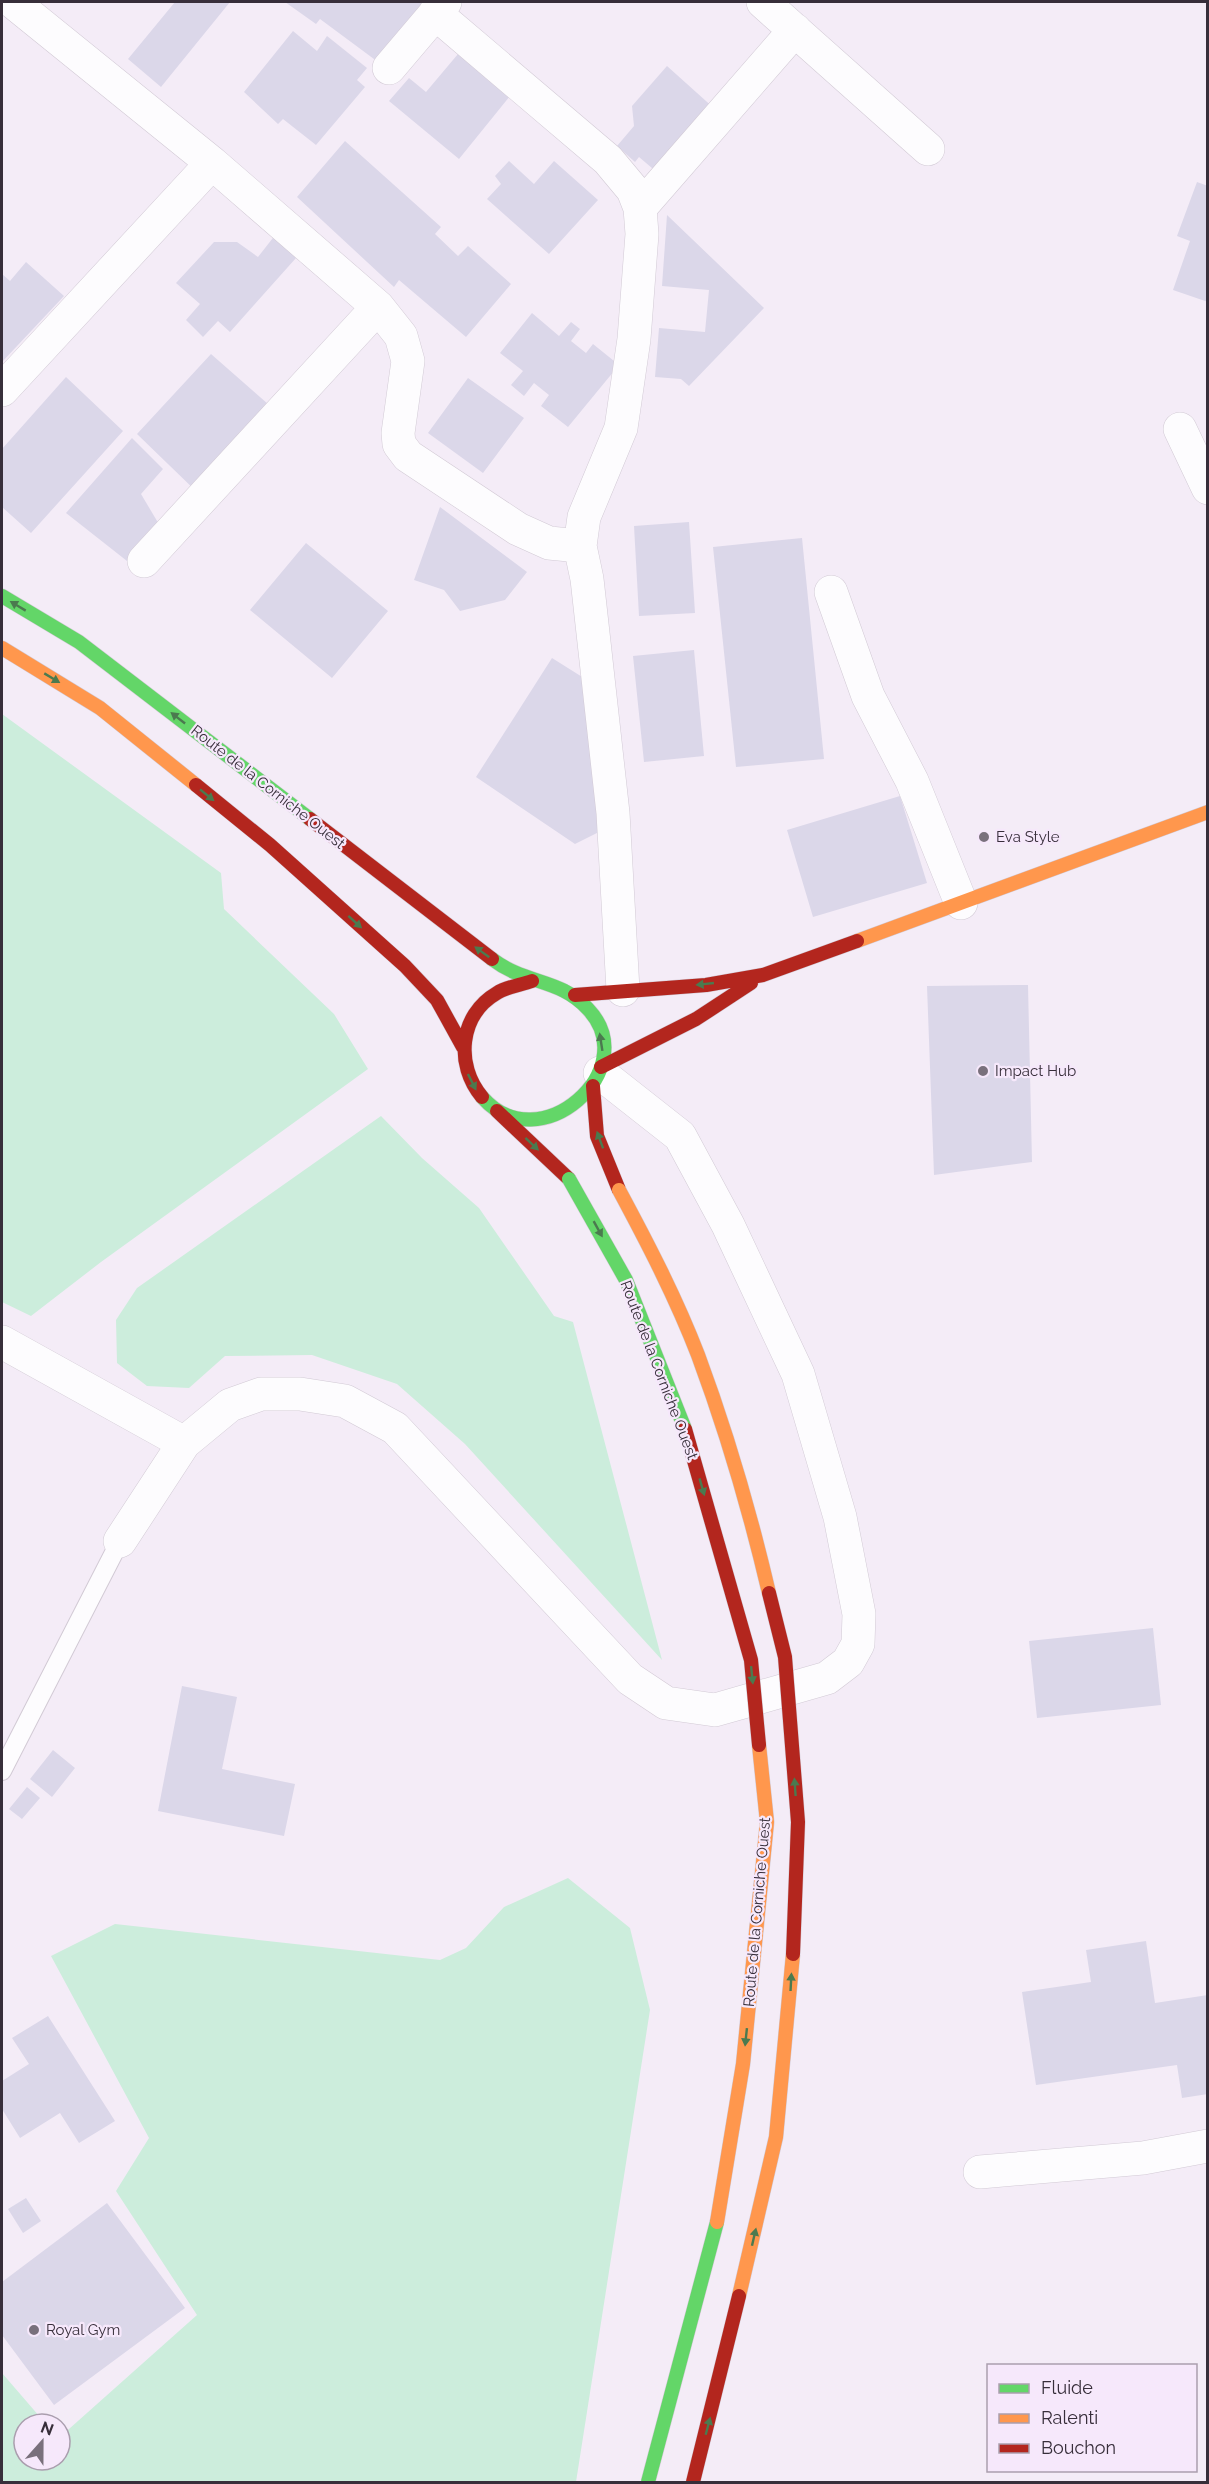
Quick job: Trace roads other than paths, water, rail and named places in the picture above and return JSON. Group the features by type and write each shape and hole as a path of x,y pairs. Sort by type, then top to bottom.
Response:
{"main road":[{"name":"Route de la Corniche Ouest","path":"2,596 79,642 468,942 516,975 532,981"},
{"path":"2,648 100,708 270,845 405,966 437,1000 463,1047"},
{"path":"575,995 706,985 763,975 1208,812"},
{"path":"693,2482 730,2339 776,2137 791,1991 798,1822 785,1657 749,1508 698,1355 657,1261 619,1190 597,1136 598,1075 603,1047 598,1027 589,1009 575,995 555,985 532,981 512,984 493,994 477,1008 467,1026 463,1047 464,1065 471,1083 481,1098 496,1110 516,1119 539,1120 560,1115 579,1104 598,1075 696,1019 763,975"},
{"name":"Route de la Corniche Ouest","path":"496,1110 569,1179 626,1280 687,1434 751,1660 767,1822 743,2064 718,2219 648,2482"}],"street":[{"path":"13,2 212,163 378,307 401,336 408,361 398,433 399,444 408,456 518,529 549,543 580,546"},
{"path":"763,2 928,150"},
{"path":"389,69 440,7 608,160 633,190 640,208 642,234 634,339 621,428 584,517 580,546 587,579 613,813 623,990"},
{"path":"640,208 795,30"},
{"path":"2,390 212,163"},
{"path":"144,561 378,307"},
{"path":"1180,429 1208,488"},
{"path":"831,592 868,696 912,781 961,903"},
{"path":"120,1541 184,1443 230,1405 261,1394 300,1394 345,1401 395,1428 630,1679 666,1703 715,1710 827,1678 848,1662 858,1644 859,1614 840,1517 798,1374 728,1225 680,1136 598,1075"},
{"path":"2,1342 184,1443"},
{"path":"980,2172 1143,2158 1208,2146"}],"lane":[{"path":"2,1771 120,1541"}],"place":[{"name":"Eva Style","path":"984,837"},
{"name":"Impact Hub","path":"983,1071"},
{"name":"Royal Gym","path":"34,2330"}]}
